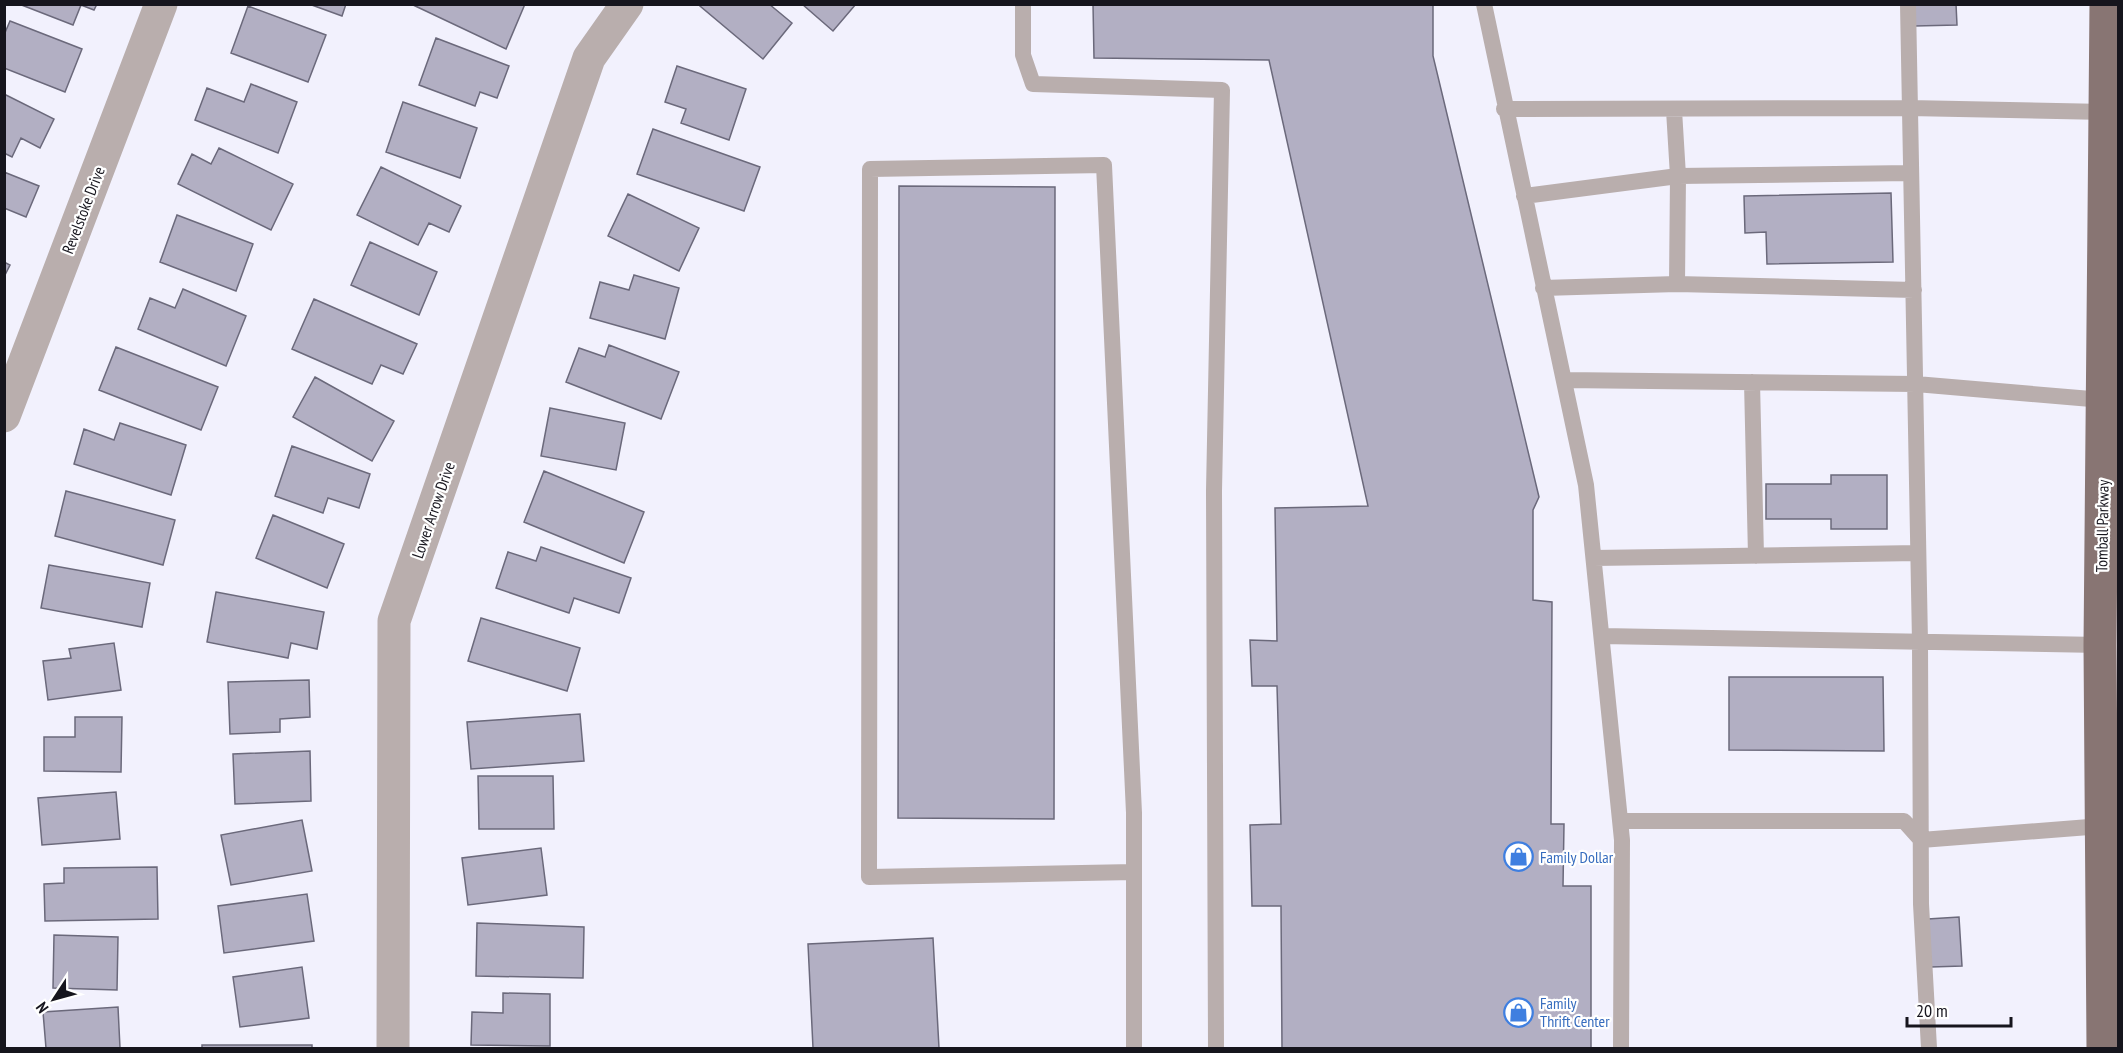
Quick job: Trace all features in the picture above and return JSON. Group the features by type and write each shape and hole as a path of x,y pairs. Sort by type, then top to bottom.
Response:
{"main road":[{"name":"Tomball Parkway","path":"2103,1048 2100,645 2106,4"}],"street":[{"name":"Revelstoke Drive","path":"4,416 161,4"},
{"name":"Lower Arrow Drive","path":"393,1048 394,621 590,57 627,4"}],"lane":[{"path":"1023,4 1023,55 1033,84 1222,90 1214,491 1216,1048"},
{"path":"1484,4 1504,109 1586,485 1620,821 1621,1048"},
{"path":"1908,4 1920,642 1921,904 1929,1048"},
{"path":"1504,109 1909,108 2106,112"},
{"path":"1674,110 1678,176 1677,284"},
{"path":"1134,872 868,878 870,170 1104,165 1134,813 1134,872 1134,1048"},
{"path":"1524,196 1678,176 1911,173"},
{"path":"1544,288 1677,284 1914,290"},
{"path":"1564,380 1916,384 2103,400"},
{"path":"1752,382 1756,556"},
{"path":"1594,558 1918,553"},
{"path":"1602,636 2100,645"},
{"path":"1620,821 1904,820 1921,840"},
{"path":"1921,840 2102,826"}],"building":[{"path":"19,4 97,4 94,10 81,5 73,25"},
{"path":"309,4 346,4 342,16"},
{"path":"411,4 525,4 506,49"},
{"path":"701,4 769,4 792,23 763,59 700,6"},
{"path":"802,4 856,4 833,31"},
{"path":"1093,4 1433,4 1433,56 1539,497 1533,510 1533,600 1552,602 1551,824 1564,824 1563,886 1591,886 1591,1048 1282,1048 1281,906 1252,906 1250,825 1281,824 1277,686 1252,686 1250,640 1277,641 1275,508 1368,506 1269,60 1094,58"},
{"path":"1915,4 1956,4 1957,25 1915,26"},
{"path":"248,6 326,35 308,82 231,53"},
{"path":"10,21 82,49 65,92 4,68 4,35"},
{"path":"436,38 509,66 497,98 480,92 475,106 419,85"},
{"path":"677,66 746,89 729,140 681,123 686,109 665,102"},
{"path":"251,84 297,102 278,153 195,120 207,88 244,102"},
{"path":"4,94 54,119 40,148 21,138 12,157 4,153"},
{"path":"403,102 477,128 460,178 386,152"},
{"path":"653,129 760,167 744,211 637,174"},
{"path":"219,148 293,184 271,230 178,184 192,154 211,164"},
{"path":"381,167 461,206 449,232 429,223 418,245 357,215"},
{"path":"4,172 39,186 26,217 4,208"},
{"path":"899,186 1055,187 1054,819 898,818"},
{"path":"1891,193 1893,262 1767,264 1766,232 1745,233 1744,196"},
{"path":"628,194 699,228 679,271 608,236"},
{"path":"177,215 253,244 236,291 160,262"},
{"path":"370,242 437,272 419,315 351,285"},
{"path":"4,262 10,265 4,277"},
{"path":"634,275 679,288 665,339 590,318 600,282 629,290"},
{"path":"183,289 246,316 226,366 138,329 150,298 175,308"},
{"path":"314,299 417,344 403,374 381,365 372,384 292,349"},
{"path":"609,345 679,372 661,419 566,382 579,348 605,357"},
{"path":"116,347 218,387 201,430 99,390"},
{"path":"315,377 394,421 372,461 293,417"},
{"path":"550,408 625,423 616,470 541,456"},
{"path":"120,423 186,445 171,495 74,464 84,429 114,440"},
{"path":"292,446 370,474 359,508 328,498 323,513 275,496"},
{"path":"544,471 644,512 624,563 524,522"},
{"path":"1831,475 1887,475 1887,529 1831,529 1831,519 1766,519 1766,484 1831,484"},
{"path":"66,491 175,520 163,565 55,536"},
{"path":"273,515 344,544 327,588 256,558"},
{"path":"541,547 631,578 619,613 574,598 569,613 496,588 508,552 536,561"},
{"path":"49,565 150,583 142,627 41,608"},
{"path":"216,592 324,612 317,649 291,643 288,658 207,642"},
{"path":"481,618 580,648 567,691 468,661"},
{"path":"114,643 121,690 48,700 43,661 71,658 69,649"},
{"path":"1729,677 1883,677 1884,751 1729,750"},
{"path":"309,680 310,717 280,719 280,732 230,734 228,682"},
{"path":"580,714 584,761 471,769 467,722"},
{"path":"75,717 122,717 121,772 44,771 44,737 75,737"},
{"path":"310,751 311,801 235,804 233,754"},
{"path":"478,776 553,776 554,829 479,829"},
{"path":"116,792 120,839 42,845 38,798"},
{"path":"302,820 312,871 231,885 221,835"},
{"path":"541,848 547,895 468,905 462,858"},
{"path":"157,867 158,919 45,921 44,884 64,883 64,868"},
{"path":"307,894 314,941 224,953 218,906"},
{"path":"1959,917 1962,966 1931,967 1928,919"},
{"path":"477,923 584,927 583,978 476,976"},
{"path":"54,935 118,937 117,990 53,988"},
{"path":"933,938 939,1048 813,1048 808,944"},
{"path":"302,967 309,1018 240,1027 233,977"},
{"path":"503,993 550,994 550,1046 471,1045 472,1012 503,1013"},
{"path":"118,1007 120,1048 46,1048 43,1012"},
{"path":"202,1045 312,1045 312,1048 202,1048"}],"place":[{"name":"Family Dollar","path":"1519,857"},
{"name":"Family Thrift Center","path":"1519,1012"}]}
